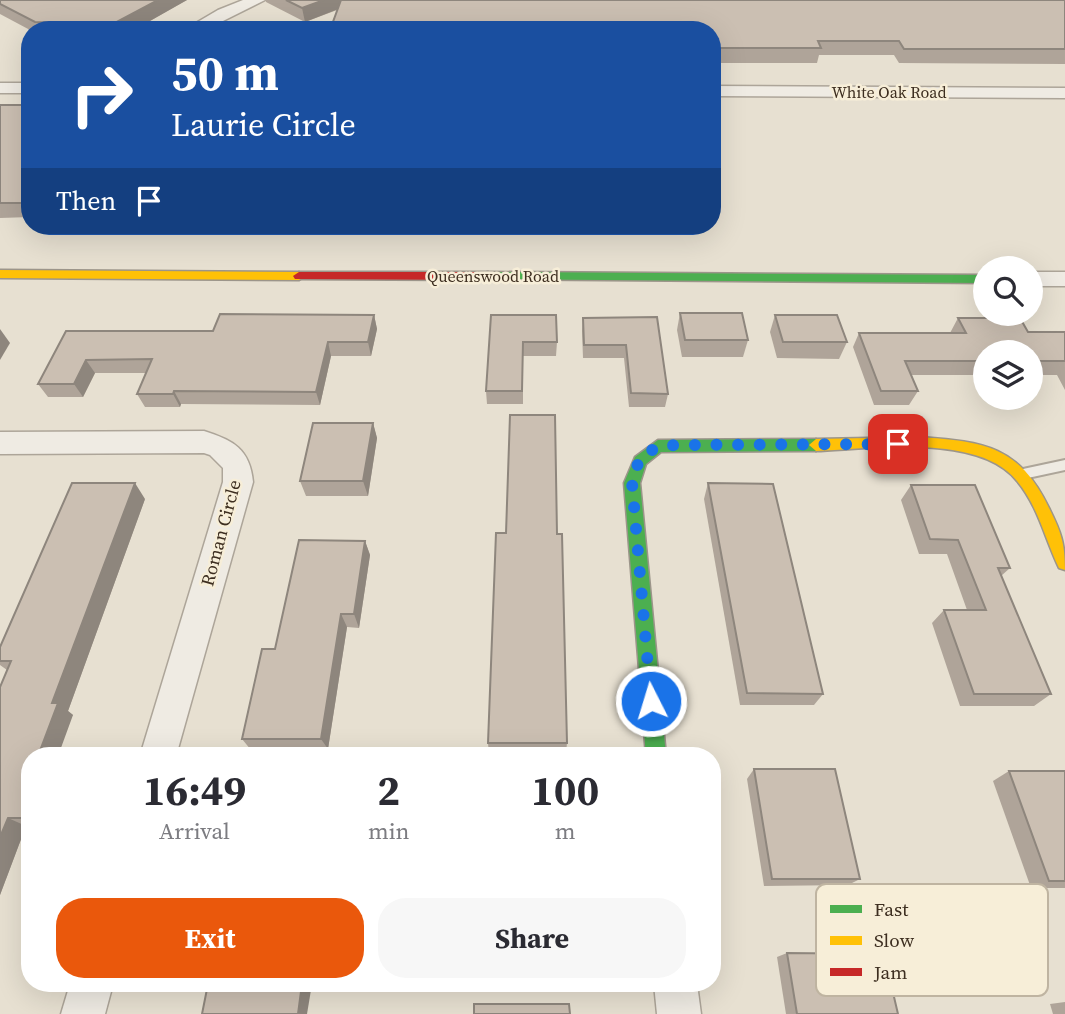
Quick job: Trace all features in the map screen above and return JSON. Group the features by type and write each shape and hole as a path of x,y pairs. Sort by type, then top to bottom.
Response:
{"street":[{"path":"209,21 257,0"},
{"path":"0,88 21,88"},
{"name":"White Oak Road","path":"721,91 1065,93"},
{"name":"Queenswood Road","path":"0,274 973,279"},
{"path":"1043,279 1065,279"},
{"name":"Roman Circle","path":"0,443 204,442 220,447 237,465 238,482 161,747"},
{"path":"655,747 632,483 635,467 645,454 658,446 953,444 984,451 1005,459 1022,475 1065,562"},
{"path":"83,1014 90,992"},
{"path":"677,992 679,1014"}],"lane":[{"path":"1022,475 1065,465"}],"building":[{"path":"0,0 158,0 119,21 33,21 0,4"},
{"path":"286,0 324,0 302,8"},
{"path":"341,0 1065,0 1065,49 904,49 899,41 818,41 821,48 721,48 721,21 333,21"},
{"path":"0,105 21,105 21,203 0,203"},
{"path":"680,313 742,313 748,340 685,340"},
{"path":"220,314 374,315 368,342 328,342 316,392 174,391 173,394 137,394 152,359 86,360 74,384 38,384 66,331 213,331"},
{"path":"491,315 556,315 557,342 523,342 522,391 486,391"},
{"path":"775,315 837,315 847,342 783,342"},
{"path":"657,317 668,394 631,393 626,345 584,345 583,318"},
{"path":"958,318 973,318 973,326 1025,326 1028,332 1065,332 1065,361 1043,361 1043,340 973,340 973,361 905,361 918,391 881,391 859,333 966,333"},
{"path":"510,415 555,415 557,534 562,534 567,743 488,743 496,533 506,533"},
{"path":"313,423 373,423 363,481 300,481"},
{"path":"72,483 135,483 52,703 58,703 41,747 21,747 21,818 8,818 0,837 0,687 11,661 0,661 0,647"},
{"path":"708,483 773,484 823,694 747,693"},
{"path":"911,485 975,485 1010,568 998,568 1051,694 974,694 944,610 986,610 958,540 930,539"},
{"path":"299,540 365,541 354,614 341,614 321,739 242,739 262,649 275,649"},
{"path":"754,769 835,769 860,879 772,879"},
{"path":"1009,771 1065,771 1065,881 1049,881"},
{"path":"787,953 816,953 816,996 894,996 898,1014 797,1014"},
{"path":"206,992 301,992 298,1014 202,1014"},
{"path":"474,1004 569,1004 570,1014 474,1014"}],"traffic: fast":[{"path":"488,276 973,279"},
{"path":"655,747 632,483 640,461 658,446 816,445"}],"traffic: slow":[{"path":"0,274 299,276"},
{"path":"816,445 921,443 975,449 998,457 1015,468 1031,489 1065,563"}],"traffic: jam":[{"path":"299,276 488,276"}],"route":[{"path":"651,701 632,483 635,467 645,454 658,446 677,445 898,444"}]}
